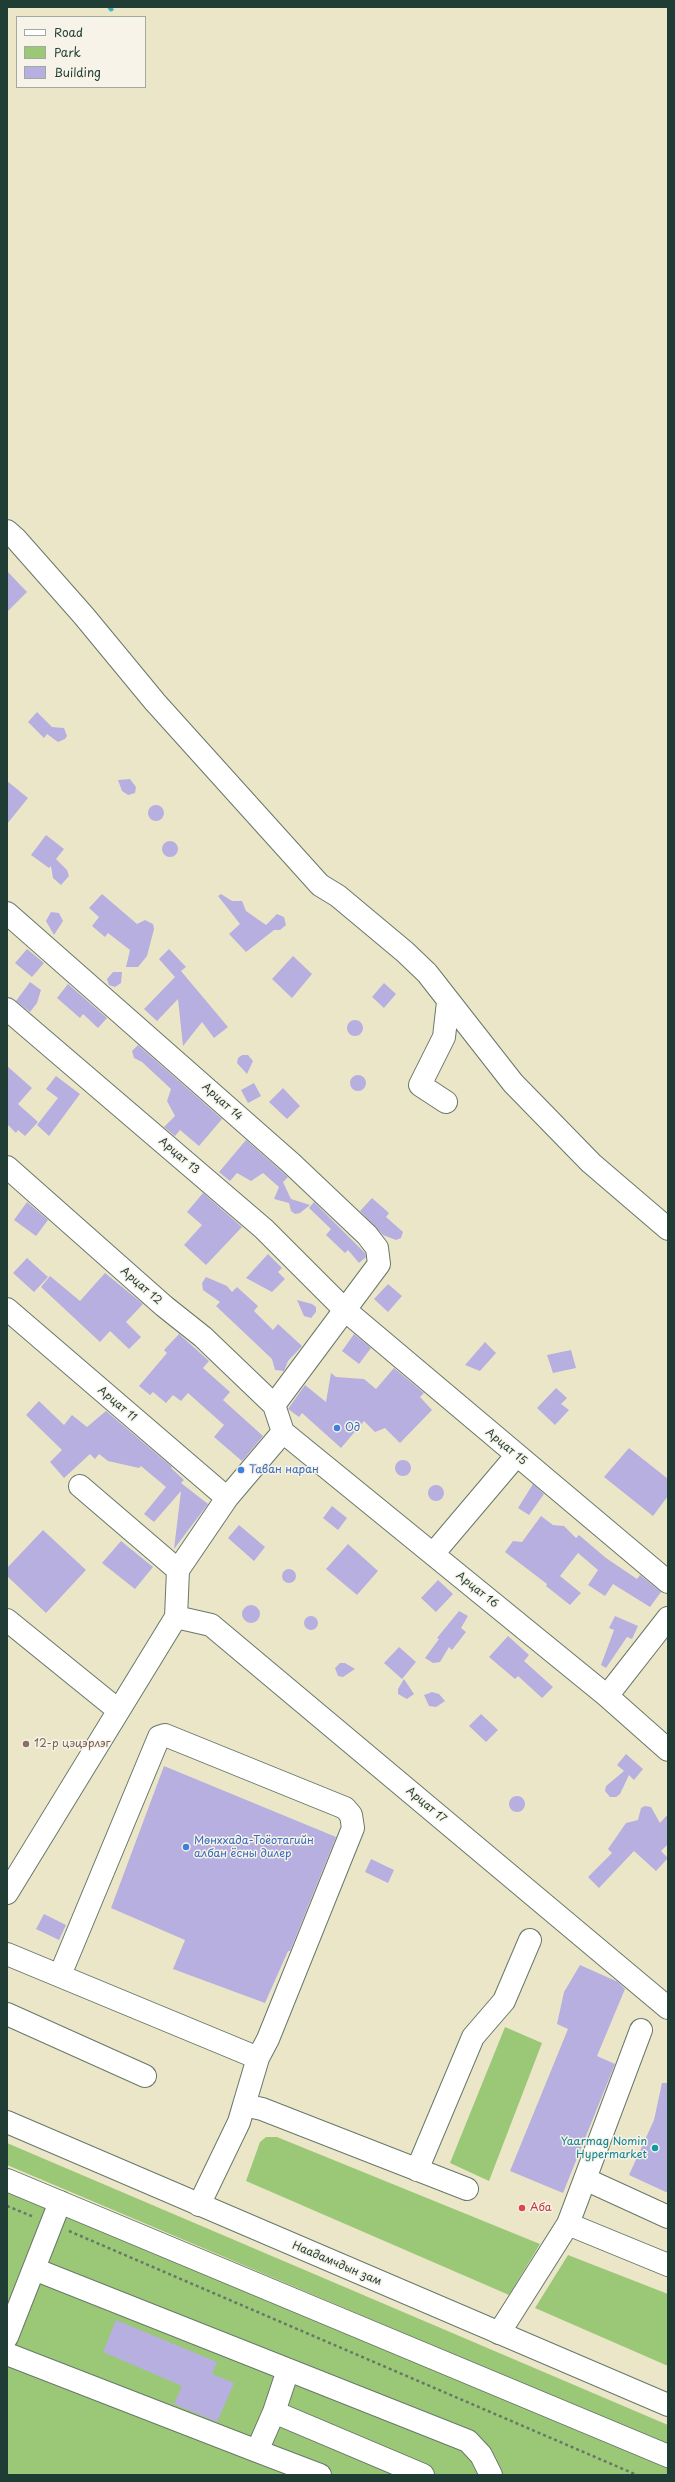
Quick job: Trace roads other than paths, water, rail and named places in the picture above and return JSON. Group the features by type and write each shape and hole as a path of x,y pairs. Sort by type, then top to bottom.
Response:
{"main road":[{"path":"7,532 16,539 84,616 155,702 320,885 338,896 405,952 427,973 448,1002 513,1083 591,1164 668,1229"},
{"name":"Арцат 14","path":"7,913 291,1163 366,1234 377,1248 379,1264 274,1406"},
{"path":"446,1102 420,1085 444,1037 448,1002"},
{"name":"Арцат 13","path":"7,1009 264,1229 345,1310"},
{"name":"Арцат 12","path":"7,1167 164,1306 203,1337 274,1406"},
{"name":"Арцат 11","path":"7,1309 227,1498"},
{"name":"Арцат 15","path":"345,1310 516,1456 668,1582"},
{"path":"7,1893 176,1617 178,1570 227,1498 283,1432 274,1406"},
{"name":"Арцат 16","path":"283,1432 607,1696 668,1750"},
{"path":"433,1554 516,1456"},
{"path":"80,1486 178,1570"},
{"name":"Арцат 17","path":"176,1617 211,1625 668,2008"},
{"path":"607,1696 668,1618"},
{"path":"7,1620 118,1710"},
{"path":"60,1975 159,1737 165,1735 345,1808 351,1815 353,1828 268,2039 258,2058 239,2122 199,2205"},
{"path":"418,2170 474,2037 504,2001 530,1940"},
{"path":"7,1954 258,2058"},
{"path":"7,2014 145,2076"},
{"path":"498,2333 568,2224 641,2030"},
{"path":"244,2105 262,2109 467,2189"},
{"name":"Наадамчдын зам","path":"7,2122 668,2405"},
{"path":"7,2180 668,2456"},
{"path":"585,2180 668,2217"},
{"path":"7,2337 60,2202"},
{"path":"568,2224 668,2265"},
{"path":"34,2268 468,2441 481,2455 491,2475"},
{"path":"7,2354 320,2475"},
{"path":"257,2451 274,2412 288,2370"},
{"path":"274,2412 423,2475"}],"place":[{"name":"Од","path":"337,1428"},
{"name":"Таван наран","path":"241,1470"},
{"name":"12-р цэцэрлэг","path":"26,1744"},
{"name":"Мөнххада-Тоёотагийн албан ёсны дилер","path":"186,1847"},
{"name":"Yaarmag Nomin Hypermarket","path":"655,2148"},
{"name":"Аба","path":"522,2208"}]}
